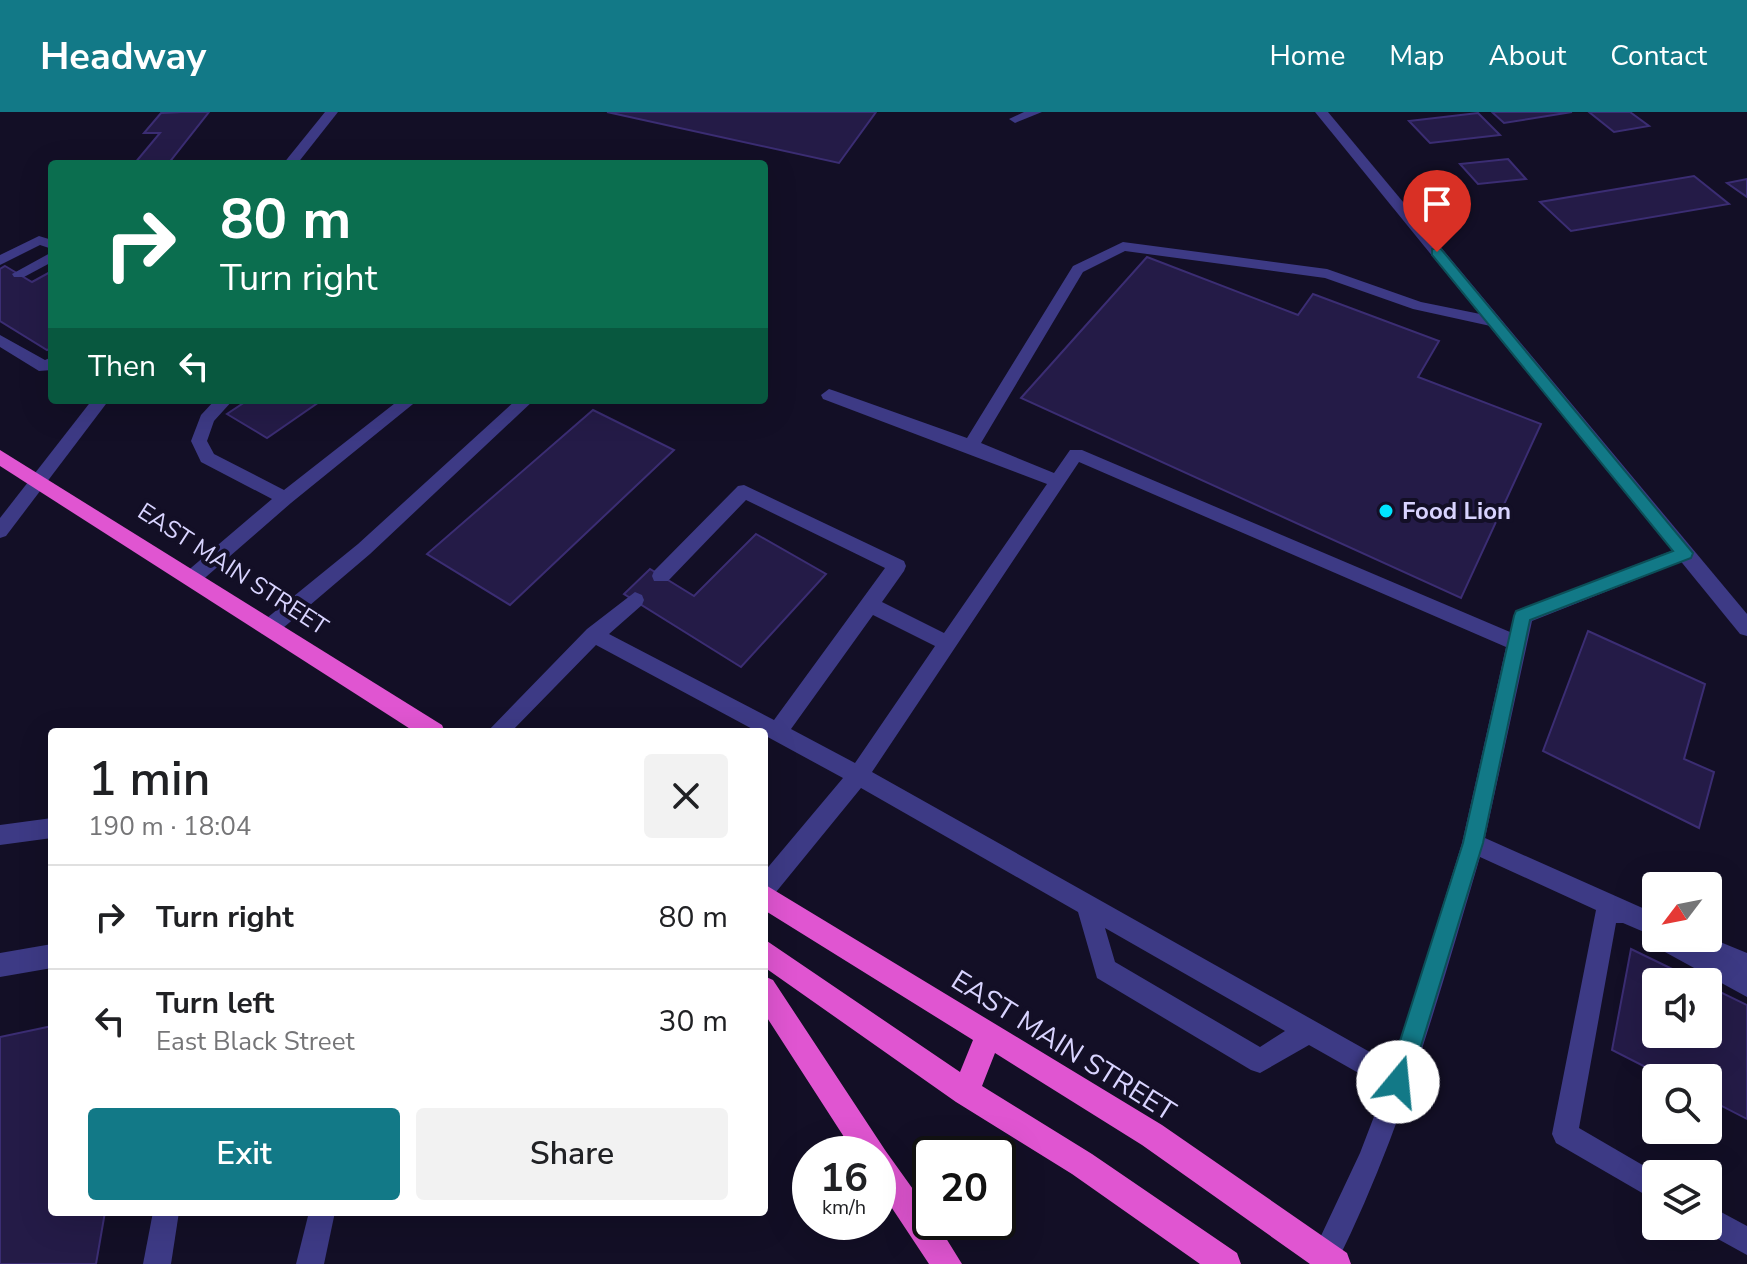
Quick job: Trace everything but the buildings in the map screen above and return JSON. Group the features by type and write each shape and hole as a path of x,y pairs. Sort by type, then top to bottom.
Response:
{"highway":[{"name":"EAST MAIN STREET","path":"0,457 428,728"},
{"name":"EAST MAIN STREET","path":"768,898 1152,1135 1326,1262"},
{"path":"768,955 966,1092 1082,1164 1226,1264"},
{"path":"768,995 860,1136"},
{"path":"966,1092 988,1036"},
{"path":"896,1189 947,1264"}],"street":[{"path":"293,160 332,112"},
{"path":"1015,119 1036,112"},
{"path":"1321,112 1747,628"},
{"path":"0,261 39,240 48,243"},
{"path":"971,446 1078,269 1123,246 1327,274 1418,306 1495,322"},
{"path":"19,274 48,258"},
{"path":"6,343 27,338"},
{"path":"6,343 45,367 48,365"},
{"path":"829,395 1058,481"},
{"path":"0,531 98,404"},
{"path":"221,404 207,419 199,441 207,458 285,498"},
{"path":"192,578 285,498 405,404"},
{"path":"269,628 364,549 522,404"},
{"path":"768,884 858,775 1076,454 1519,644"},
{"path":"661,576 744,491 897,566 777,732"},
{"path":"1326,1262 1355,1202 1398,1082 1473,843 1523,616 1685,553"},
{"path":"501,728 594,635 635,600"},
{"path":"869,604 947,643"},
{"path":"594,635 858,775 1398,1082"},
{"path":"0,835 48,829"},
{"path":"1473,843 1642,920"},
{"path":"1608,906 1642,927"},
{"path":"1608,906 1565,1134 1642,1180"},
{"path":"1088,907 1105,970 1260,1061 1309,1031"},
{"path":"1687,952 1747,985"},
{"path":"1716,952 1747,965"},
{"path":"0,965 48,957"},
{"path":"157,1264 165,1216"},
{"path":"310,1264 321,1216"},
{"path":"1722,1226 1747,1241"}],"place":[{"name":"Food Lion","path":"1386,511"}],"route":[{"path":"1398,1082 1473,843 1523,616 1685,553 1437,252"}]}
